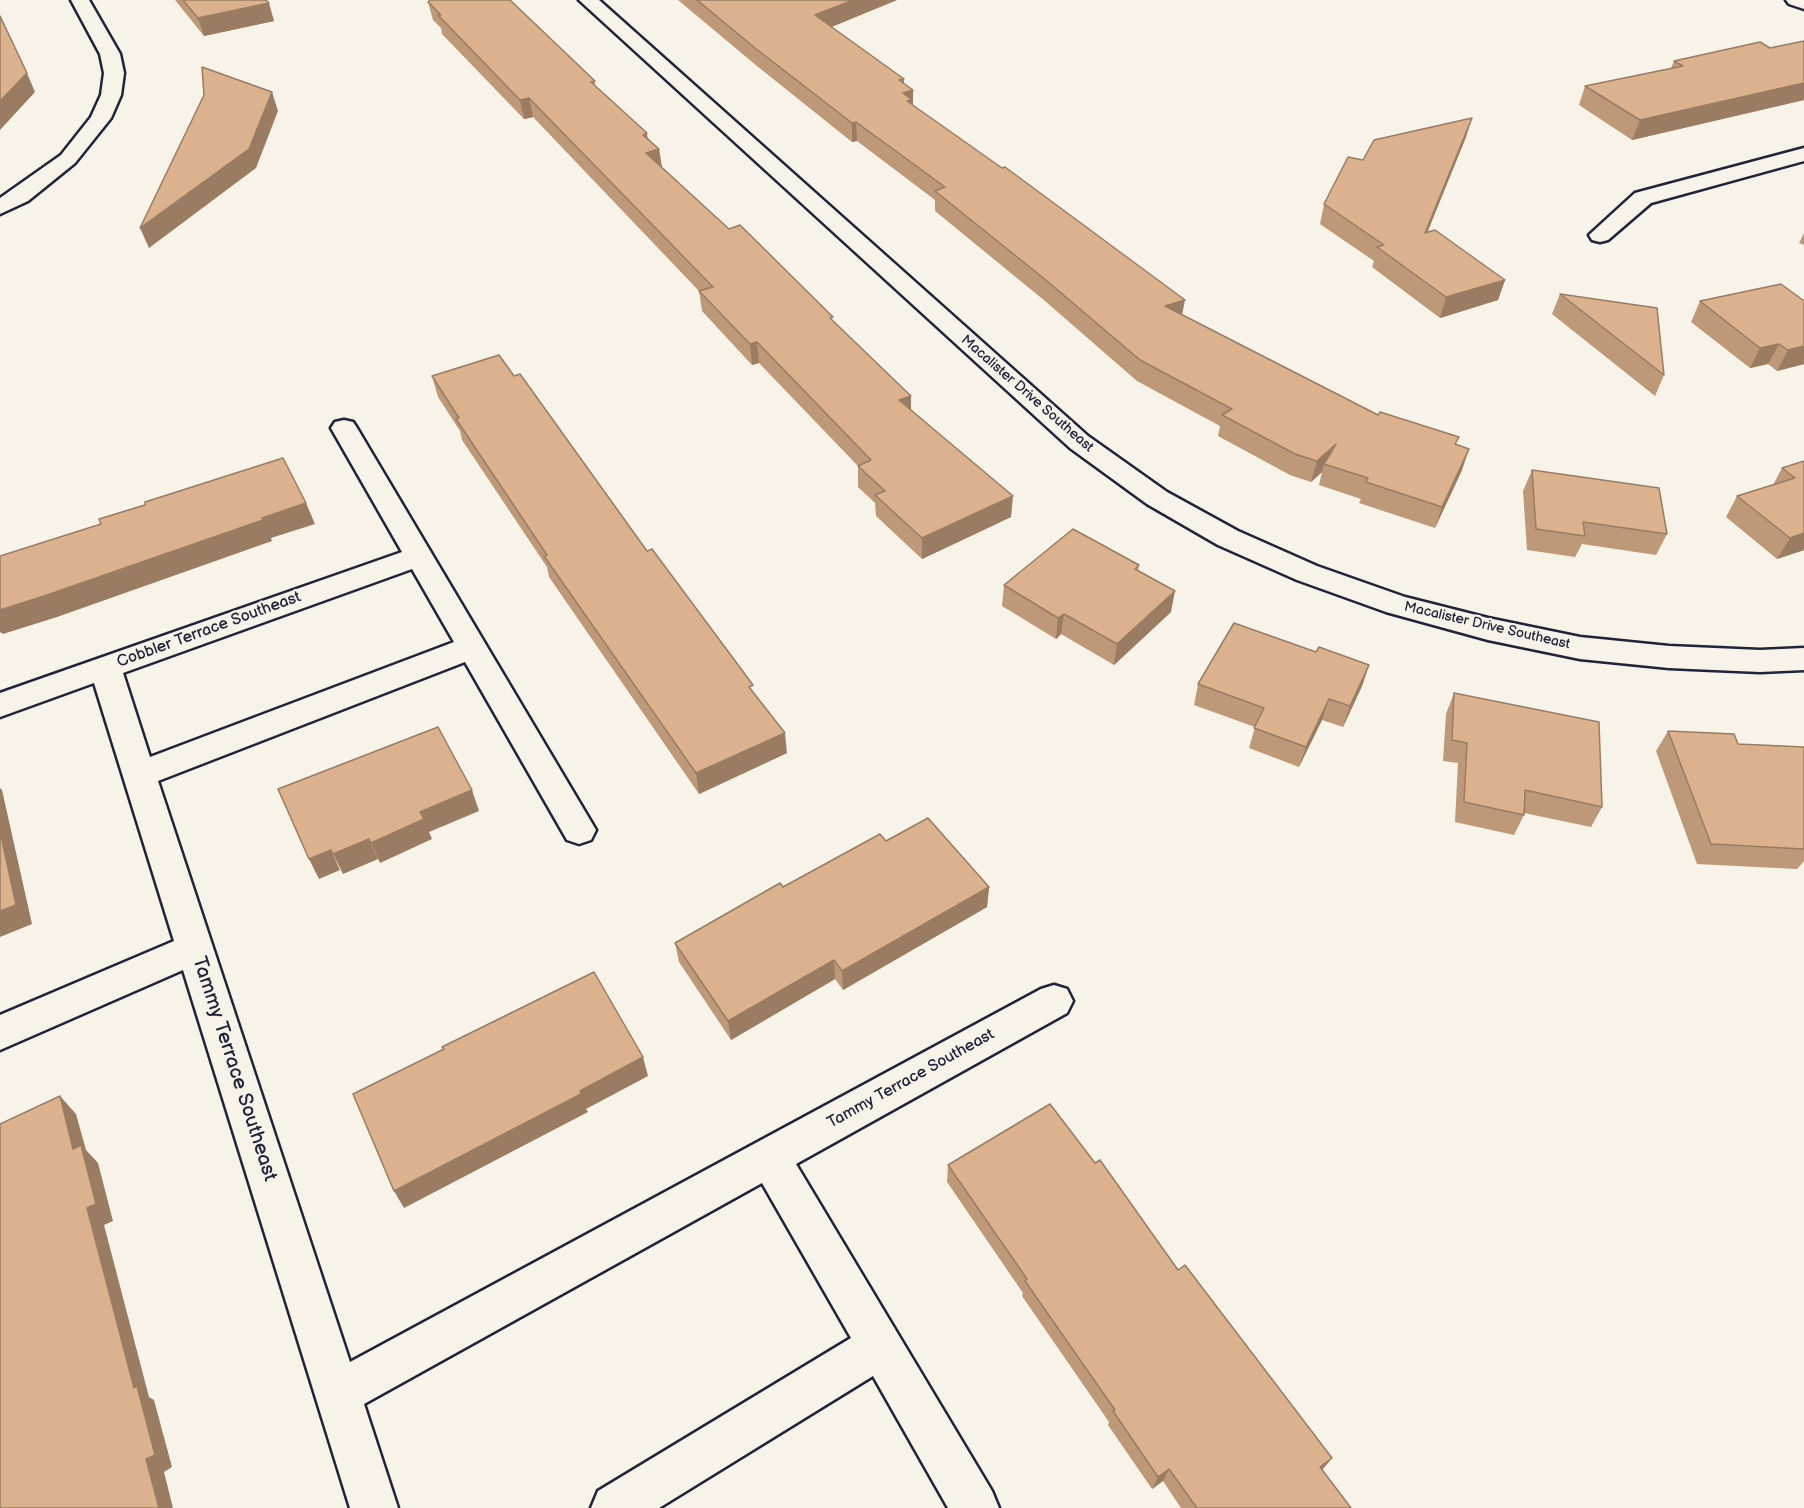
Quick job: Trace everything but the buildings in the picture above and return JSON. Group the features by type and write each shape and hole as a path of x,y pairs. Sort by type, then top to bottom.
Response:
{"street":[{"path":"0,207 20,196 68,159 101,118 111,95 114,73 110,54 80,0"},
{"name":"Macalister Drive Southeast","path":"588,0 1079,442 1157,498 1228,538 1307,573 1397,605 1488,629 1580,648 1669,657 1760,661 1804,659"},
{"path":"1795,0 1804,4"},
{"path":"1600,235 1643,198 1804,154"},
{"path":"344,428 579,830"},
{"name":"Cobbler Terrace Southeast","path":"196,948 105,668 419,556"},
{"path":"140,775 472,647"},
{"path":"0,705 105,668"},
{"name":"Tammy Terrace Southeast","path":"0,1033 196,948 374,1508"},
{"name":"Tammy Terrace Southeast","path":"337,1394 1054,1001"},
{"path":"769,1157 975,1508"},
{"path":"615,1508 880,1346"}]}
